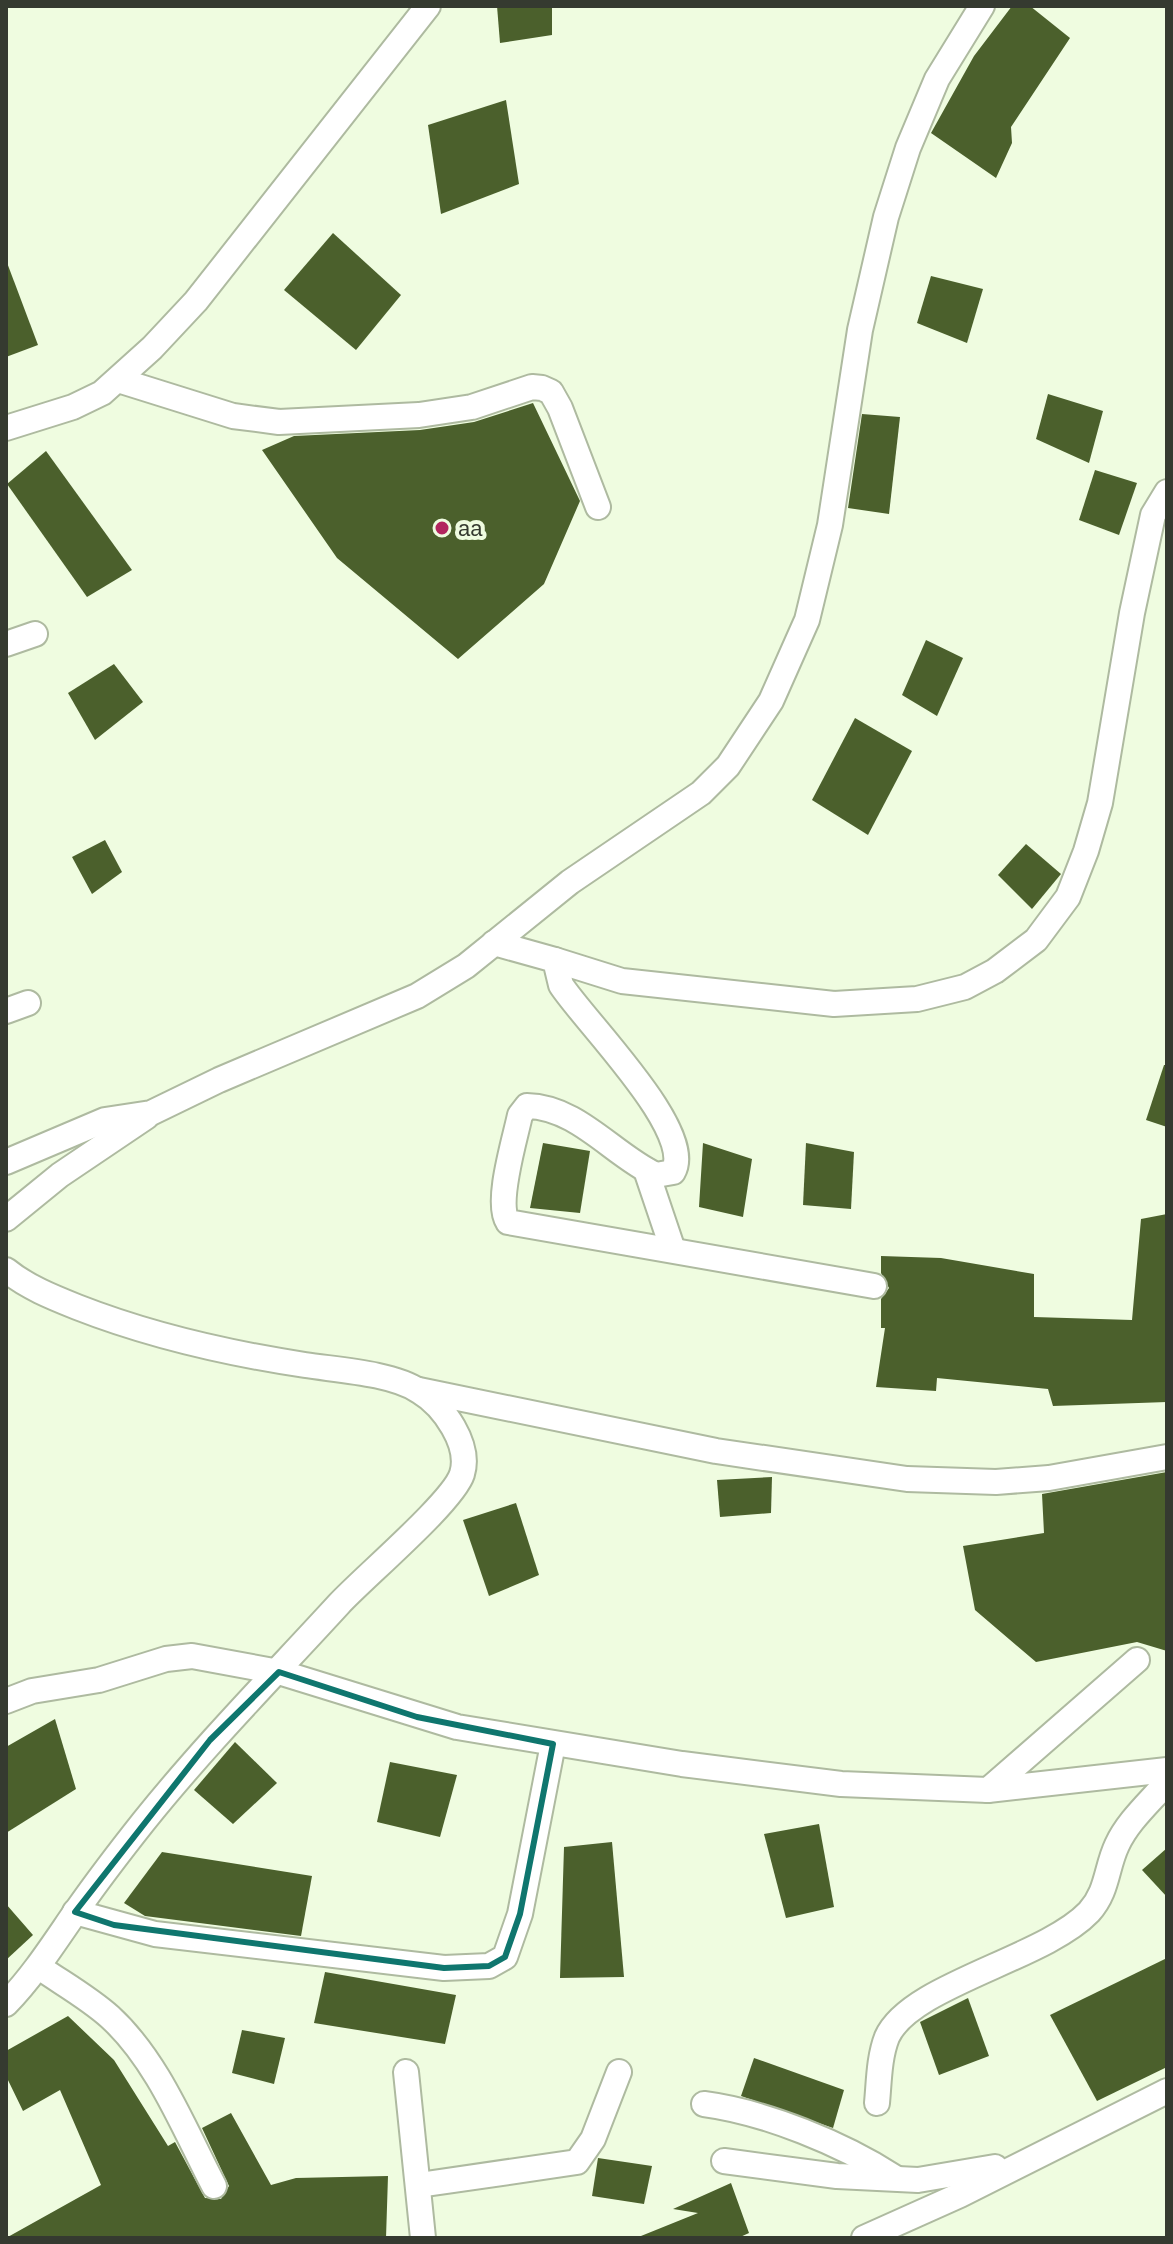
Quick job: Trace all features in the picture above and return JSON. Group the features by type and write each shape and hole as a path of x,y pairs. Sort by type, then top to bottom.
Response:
{"street":[{"path":"6,428 73,407 118,380 196,301 428,6"},
{"path":"6,1219 60,1175 151,1113 219,1080 417,996 494,943 570,882 701,793 728,766 771,701 793,656 816,589 833,513 860,330 896,185 937,79 982,6"},
{"path":"118,380 233,416 279,422 419,415 472,407 532,387 542,388 551,392 560,408 598,507"},
{"path":"494,943 622,981 834,1004 917,999 965,987 995,971 1036,940 1068,897 1086,851 1100,803 1132,613 1153,515 1167,493"},
{"path":"6,644 35,634"},
{"path":"555,960 558,979 564,991 668,1124 678,1153 673,1172 656,1175 595,1132 555,1114 527,1106 520,1115 503,1215 508,1222 874,1286"},
{"path":"6,1162 105,1120 151,1113"},
{"path":"646,1170 673,1250"},
{"path":"6,1270 42,1293 149,1334 254,1357 370,1375 419,1390 716,1451 907,1479 996,1482 1049,1478 1167,1457"},
{"path":"6,2004 39,1967 75,1912 210,1740 279,1672 339,1604 452,1492 462,1475 464,1459 457,1435 419,1390"},
{"path":"6,1701 32,1691 99,1680 181,1657 279,1672 417,1717 553,1744 841,1784 911,1790 988,1790 1167,1770"},
{"path":"988,1790 1137,1660"},
{"path":"75,1912 132,1930 189,1940 444,1968 489,1966 505,1957 520,1914 553,1744"},
{"path":"877,2103 886,2039 899,2020 921,2004 1035,1947 1079,1920 1104,1888 1119,1840 1167,1782"},
{"path":"39,1967 109,2016 132,2041 161,2086 214,2186"},
{"path":"406,2072 423,2238"},
{"path":"419,2185 577,2162 593,2139 619,2072"},
{"path":"864,2238 960,2195 1019,2162 1167,2091"},
{"path":"704,2104 766,2116 894,2177"},
{"path":"724,2161 837,2176 936,2179 1019,2162"}],"highlighted area":[{"path":"279,1672 417,1717 553,1744 520,1914 505,1957 489,1966 444,1968 114,1925 75,1912 210,1740"}],"building":[{"path":"497,6 552,6 552,35 500,43"},
{"path":"1012,6 1030,6 1070,38 1011,127 1012,143 996,178 931,133 974,56"},
{"path":"506,100 519,184 441,214 428,125"},
{"path":"333,233 401,295 356,350 284,290"},
{"path":"6,260 38,345 6,357"},
{"path":"931,276 983,289 967,343 917,323"},
{"path":"1048,394 1103,411 1089,463 1036,439"},
{"name":"aa","path":"533,403 580,501 544,584 458,659 337,558 262,450 294,436 420,430 474,422"},
{"path":"862,414 900,417 889,514 848,508"},
{"path":"46,451 132,570 87,597 7,484"},
{"path":"1095,470 1137,483 1119,535 1079,520"},
{"path":"926,640 963,658 937,716 902,695"},
{"path":"114,664 143,702 95,740 68,693"},
{"path":"855,718 912,751 868,835 812,800"},
{"path":"105,840 122,872 92,894 72,857"},
{"path":"1026,844 1061,874 1032,909 998,875"},
{"path":"1164,1065 1167,1065 1167,1127 1146,1120"},
{"path":"543,1143 590,1151 580,1213 530,1208"},
{"path":"703,1143 752,1159 743,1217 699,1207"},
{"path":"806,1143 854,1152 851,1209 803,1205"},
{"path":"1167,1214 1167,1402 1053,1406 1048,1389 937,1378 936,1391 876,1387 885,1328 881,1328 881,1299 889,1288 881,1273 881,1256 941,1258 1034,1274 1034,1317 1132,1320 1141,1219"},
{"path":"1167,1472 1167,1651 1137,1642 1036,1662 975,1610 963,1546 1044,1533 1042,1494"},
{"path":"772,1477 771,1513 720,1517 717,1480"},
{"path":"516,1503 539,1575 489,1596 463,1520"},
{"path":"55,1719 76,1789 6,1833 6,1747"},
{"path":"235,1742 277,1783 233,1824 194,1790"},
{"path":"390,1762 457,1775 440,1837 377,1822"},
{"path":"819,1824 834,1907 786,1918 764,1834"},
{"path":"612,1842 624,1977 560,1978 564,1847"},
{"path":"1167,1848 1167,1897 1142,1870"},
{"path":"162,1852 312,1876 301,1936 145,1916 124,1903"},
{"path":"6,1904 33,1935 6,1960"},
{"path":"1167,1958 1167,2067 1097,2101 1050,2015"},
{"path":"325,1972 456,1995 445,2044 314,2023"},
{"path":"968,1998 989,2056 939,2075 920,2022"},
{"path":"68,2016 114,2060 168,2146 175,2142 205,2198 221,2199 229,2186 202,2128 231,2113 271,2185 296,2178 388,2176 386,2238 6,2238 101,2185 60,2090 23,2111 6,2076 6,2051"},
{"path":"242,2030 285,2038 274,2084 232,2073"},
{"path":"754,2058 844,2090 833,2128 741,2096"},
{"path":"598,2158 652,2166 644,2204 592,2196"},
{"path":"731,2183 749,2233 738,2238 636,2238 698,2213 673,2209"}],"place":[{"name":"aa","path":"442,528"}]}
